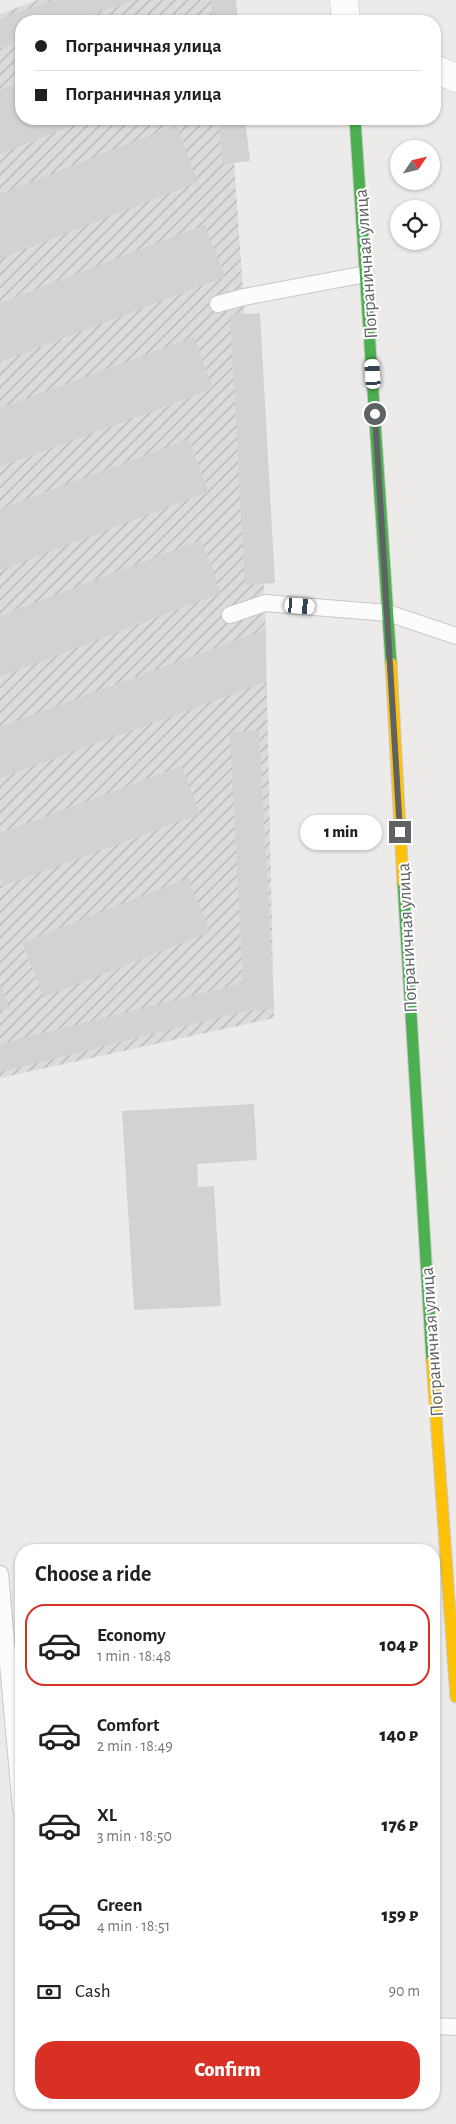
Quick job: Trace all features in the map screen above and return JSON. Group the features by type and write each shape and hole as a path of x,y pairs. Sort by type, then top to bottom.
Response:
{"street":[{"path":"344,0 345,15"},
{"path":"441,72 456,78"},
{"name":"Пограничная улица","path":"355,125 388,613 422,1211 456,1697"}],"lane":[{"path":"218,304 244,297 366,274"},
{"path":"230,615 265,603 388,613 456,636"},
{"path":"0,1574 15,1742"},
{"path":"440,2026 456,2027"}],"shaded area":[{"path":"38,0 223,0 224,15 15,15 15,125 231,125 265,603 274,1018 0,1078 0,14"}],"building":[{"path":"53,0 133,0 92,15 15,15 15,43 0,49 0,19"},
{"path":"211,0 236,0 237,15 212,15"},
{"path":"15,84 15,125 74,125 0,154 0,90"},
{"path":"176,125 198,182 0,259 0,194"},
{"path":"219,125 246,125 250,161 223,164"},
{"path":"205,225 225,277 0,362 0,303"},
{"path":"260,313 275,583 245,585 230,315"},
{"path":"194,337 213,389 0,467 0,408"},
{"path":"189,439 208,492 0,570 0,509"},
{"path":"201,540 221,593 0,677 0,616"},
{"path":"266,629 266,682 0,778 0,727"},
{"path":"259,731 274,1009 245,1011 0,1072 0,1044 243,983 230,732"},
{"path":"182,766 200,814 3,886 0,878 0,833"},
{"path":"188,878 210,932 44,997 22,943"},
{"path":"0,983 9,1008 0,1011"},
{"path":"254,1104 257,1160 197,1164 198,1187 214,1186 221,1306 134,1310 122,1111"}],"traffic: fast":[{"path":"355,125 391,663"},
{"path":"403,882 432,1361"}],"traffic: slow":[{"path":"391,663 403,882"},
{"path":"432,1361 456,1697"}],"route":[{"path":"375,414 400,832"}]}
